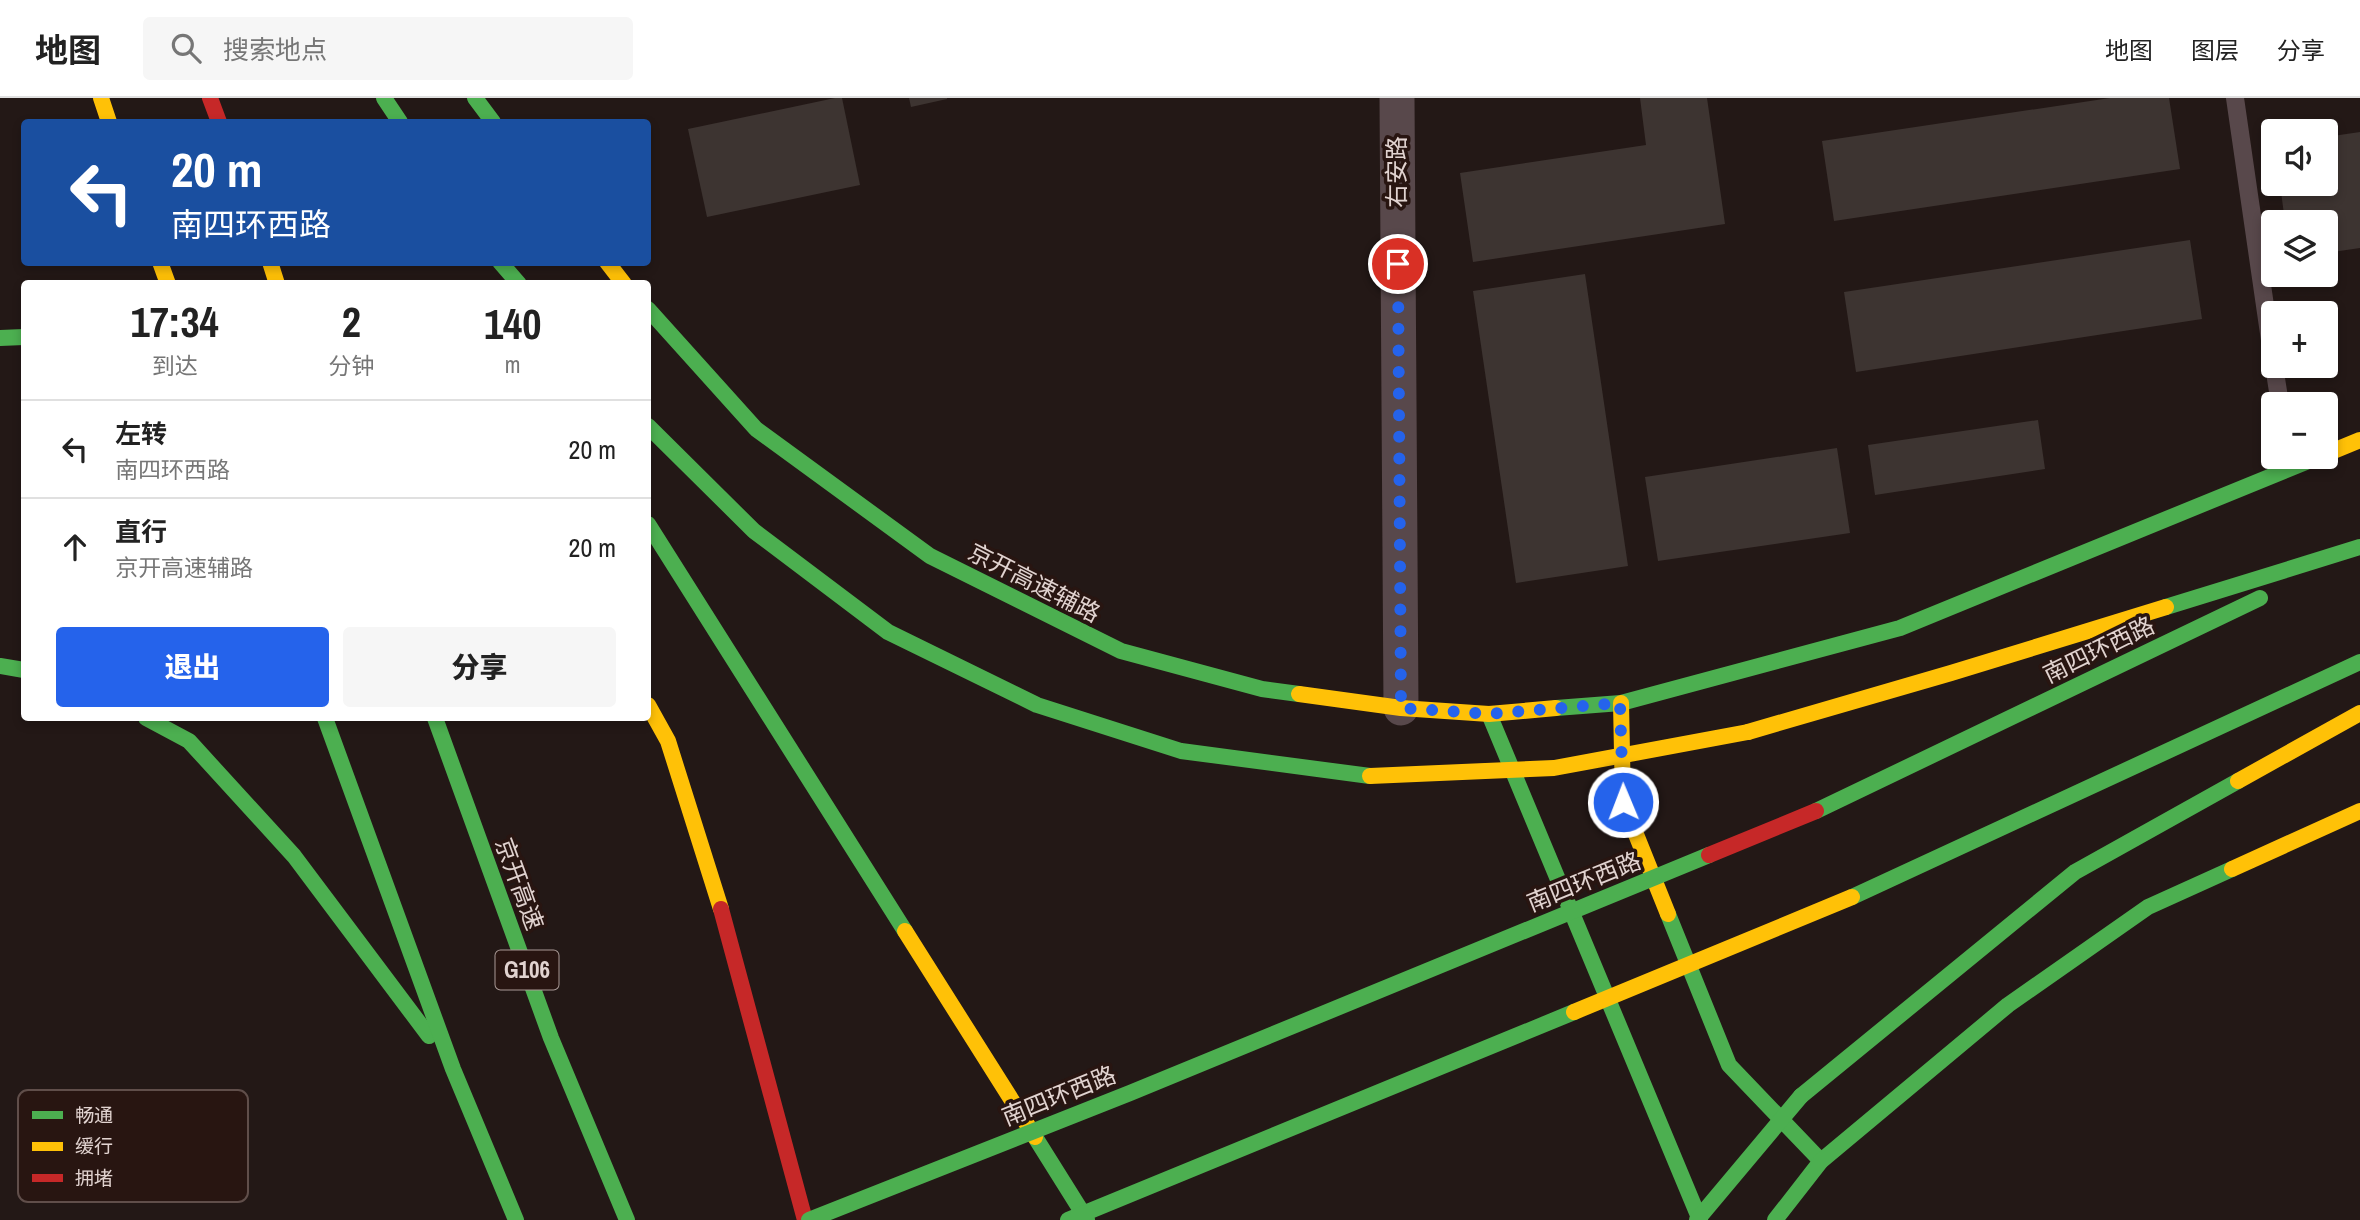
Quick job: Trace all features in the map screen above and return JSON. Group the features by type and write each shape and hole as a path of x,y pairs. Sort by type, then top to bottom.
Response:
{"main road":[{"path":"101,98 109,119"},
{"path":"210,98 218,119"},
{"path":"384,98 398,119"},
{"path":"475,98 491,119"},
{"path":"503,266 516,280"},
{"path":"610,266 621,280"},
{"name":"京开高速辅路","path":"651,312 756,429 930,556 1121,651 1262,689 1401,708 1489,714"},
{"path":"0,338 21,337"},
{"path":"651,429 754,531 888,632 1024,699 1181,751 1370,776 1554,768 1748,732 2360,549"},
{"path":"2338,449 2360,440"},
{"path":"2274,469 1900,628 1620,703 1489,714 1698,1220 1801,1097 2075,872 2360,713"},
{"path":"651,529 1087,1220"},
{"name":"南四环西路","path":"807,1220 1130,1093 1816,811 2360,549"},
{"path":"1068,1220 1852,897 2360,662"},
{"path":"0,666 21,670"},
{"path":"1620,703 1623,802 1729,1065 1821,1161"},
{"path":"651,710 668,741 715,882 807,1220"},
{"path":"152,721 189,741 294,856 453,1069"},
{"path":"327,721 453,1069 516,1220"},
{"name":"京开高速","path":"436,721 551,1038 627,1220"},
{"path":"1775,1220 1821,1161 2008,1005 2148,907 2360,811"}],"street":[{"name":"右安路","path":"1397,98 1401,708"}],"lane":[{"path":"2235,98 2265,301"}],"building":[{"path":"842,98 860,185 707,217 688,129"},
{"path":"909,98 947,98 947,99 911,107"},
{"path":"1640,98 1707,98 1725,224 1473,262 1460,173 1646,145"},
{"path":"2110,98 2169,98 2180,169 1834,221 1822,141"},
{"path":"2360,132 2360,248 2338,251 2338,210 2283,210 2282,196 2338,196 2338,135"},
{"path":"2190,240 2202,319 1856,372 1844,292"},
{"path":"1585,274 1628,566 1516,583 1473,291"},
{"path":"2038,420 2045,469 1875,495 1868,445"},
{"path":"1837,448 1850,533 1658,561 1645,477"}],"traffic: fast":[{"path":"384,98 398,119"},
{"path":"475,98 491,119"},
{"path":"503,266 516,280"},
{"path":"651,312 756,429 930,556 1121,651 1262,689 1299,694"},
{"path":"0,338 21,337"},
{"path":"651,429 754,531 888,632 1037,705 1181,751 1370,776"},
{"path":"1556,708 1621,703 1900,628 2289,469"},
{"path":"651,529 905,931"},
{"path":"2166,607 2360,547"},
{"path":"1816,811 2260,598"},
{"path":"1852,897 2360,662"},
{"path":"0,666 21,670"},
{"path":"1489,714 1700,1220"},
{"path":"152,721 189,741 294,856 429,1036"},
{"path":"326,721 453,1069 516,1220"},
{"path":"436,721 551,1038 627,1220"},
{"path":"1801,1096 2075,872 2238,781"},
{"path":"809,1220 1130,1093 1709,855"},
{"path":"1775,1220 1821,1161 2008,1005 2148,907 2232,869"},
{"path":"1668,914 1729,1065 1821,1161"},
{"path":"1068,1220 1574,1012"},
{"path":"1697,1220 1801,1096"},
{"path":"1035,1137 1087,1220"}],"traffic: slow":[{"path":"101,98 108,119"},
{"path":"161,266 167,280"},
{"path":"271,266 276,280"},
{"path":"610,266 621,280"},
{"path":"2338,449 2360,440"},
{"path":"1748,732 2166,607"},
{"path":"1299,694 1401,708 1489,714 1556,708"},
{"path":"1621,703 1623,802 1668,914"},
{"path":"651,710 668,741 721,909"},
{"path":"2238,781 2360,713"},
{"path":"1370,776 1554,768 1748,732"},
{"path":"2232,869 2360,811"},
{"path":"1574,1012 1852,897"},
{"path":"905,931 1035,1137"}],"traffic: jam":[{"path":"210,98 218,119"},
{"path":"1709,855 1816,811"},
{"path":"721,909 805,1220"}],"route":[{"path":"1398,264 1401,708 1489,714 1620,703 1623,802"}]}
